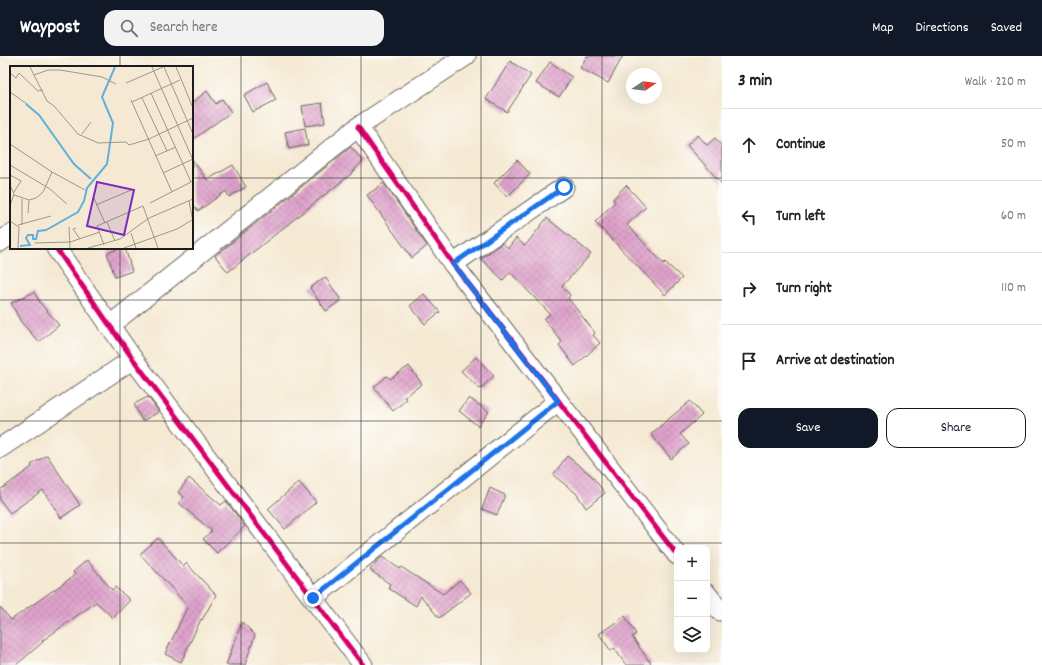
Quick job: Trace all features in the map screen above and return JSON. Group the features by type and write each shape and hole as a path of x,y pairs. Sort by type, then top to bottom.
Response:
{"street":[{"path":"109,326 358,127 466,56"},
{"path":"358,127 453,264 674,551"},
{"path":"453,264 564,187"},
{"path":"0,242 10,235"},
{"path":"57,249 133,359 363,665"},
{"path":"0,448 133,359"},
{"path":"313,598 558,401"},
{"path":"710,598 720,611"}],"building":[{"path":"587,56 623,56 608,83 580,68"},
{"path":"510,61 531,75 507,112 486,99"},
{"path":"550,62 572,77 559,97 536,83"},
{"path":"267,82 276,100 253,112 244,95"},
{"path":"207,91 216,104 222,99 231,112 193,139 193,102"},
{"path":"322,103 325,123 305,126 302,106"},
{"path":"305,128 308,145 289,149 285,132"},
{"path":"698,135 707,145 715,138 722,146 722,184 687,145"},
{"path":"351,147 363,161 351,174 228,272 215,256"},
{"path":"193,160 207,180 233,165 246,187 229,197 226,191 198,211 193,204"},
{"path":"517,160 530,174 507,197 494,183"},
{"path":"384,183 427,246 412,258 367,195"},
{"path":"626,185 646,207 627,225 664,264 665,262 682,278 665,295 595,222 615,202 613,199"},
{"path":"547,218 591,254 562,286 570,295 568,298 595,333 593,335 600,343 575,366 559,345 562,342 544,319 550,314 510,272 503,280 481,259 502,243 508,248 516,238 525,246"},
{"path":"118,249 125,249 132,271 115,277 107,253"},
{"path":"325,277 341,300 326,311 310,288"},
{"path":"34,292 41,304 59,325 39,342 21,322 11,303"},
{"path":"424,294 440,312 425,324 410,306"},
{"path":"476,357 494,376 480,389 461,371"},
{"path":"409,366 422,384 404,397 407,399 393,411 374,387 387,376 390,379"},
{"path":"148,397 159,412 142,421 134,404"},
{"path":"469,398 489,412 478,426 459,411"},
{"path":"690,401 702,415 680,434 689,444 671,459 651,434"},
{"path":"47,455 80,505 61,518 43,490 10,513 0,500 0,490 32,467 31,465"},
{"path":"567,456 591,475 605,493 586,508 576,493 553,475"},
{"path":"189,478 221,505 226,501 245,526 217,553 203,539 212,531 179,503 184,497 178,492"},
{"path":"299,482 316,502 285,529 268,509"},
{"path":"490,488 505,495 497,515 482,509"},
{"path":"158,538 183,566 186,563 216,595 202,620 201,619 181,662 165,654 188,606 140,554"},
{"path":"382,557 400,569 401,567 443,594 460,580 471,593 439,618 421,596 416,606 388,588 390,584 370,570"},
{"path":"87,560 112,590 115,587 130,600 113,618 96,602 42,641 43,642 16,665 0,665 0,607 11,620 75,575 73,572"},
{"path":"625,616 636,634 632,637 652,665 626,665 614,648 611,651 599,634"},
{"path":"242,622 255,635 245,665 226,665"}],"cycle path":[{"path":"358,127 453,264 674,551"},
{"path":"57,249 133,359 363,665"}],"route":[{"path":"313,598 558,401 453,264 564,187"}]}
